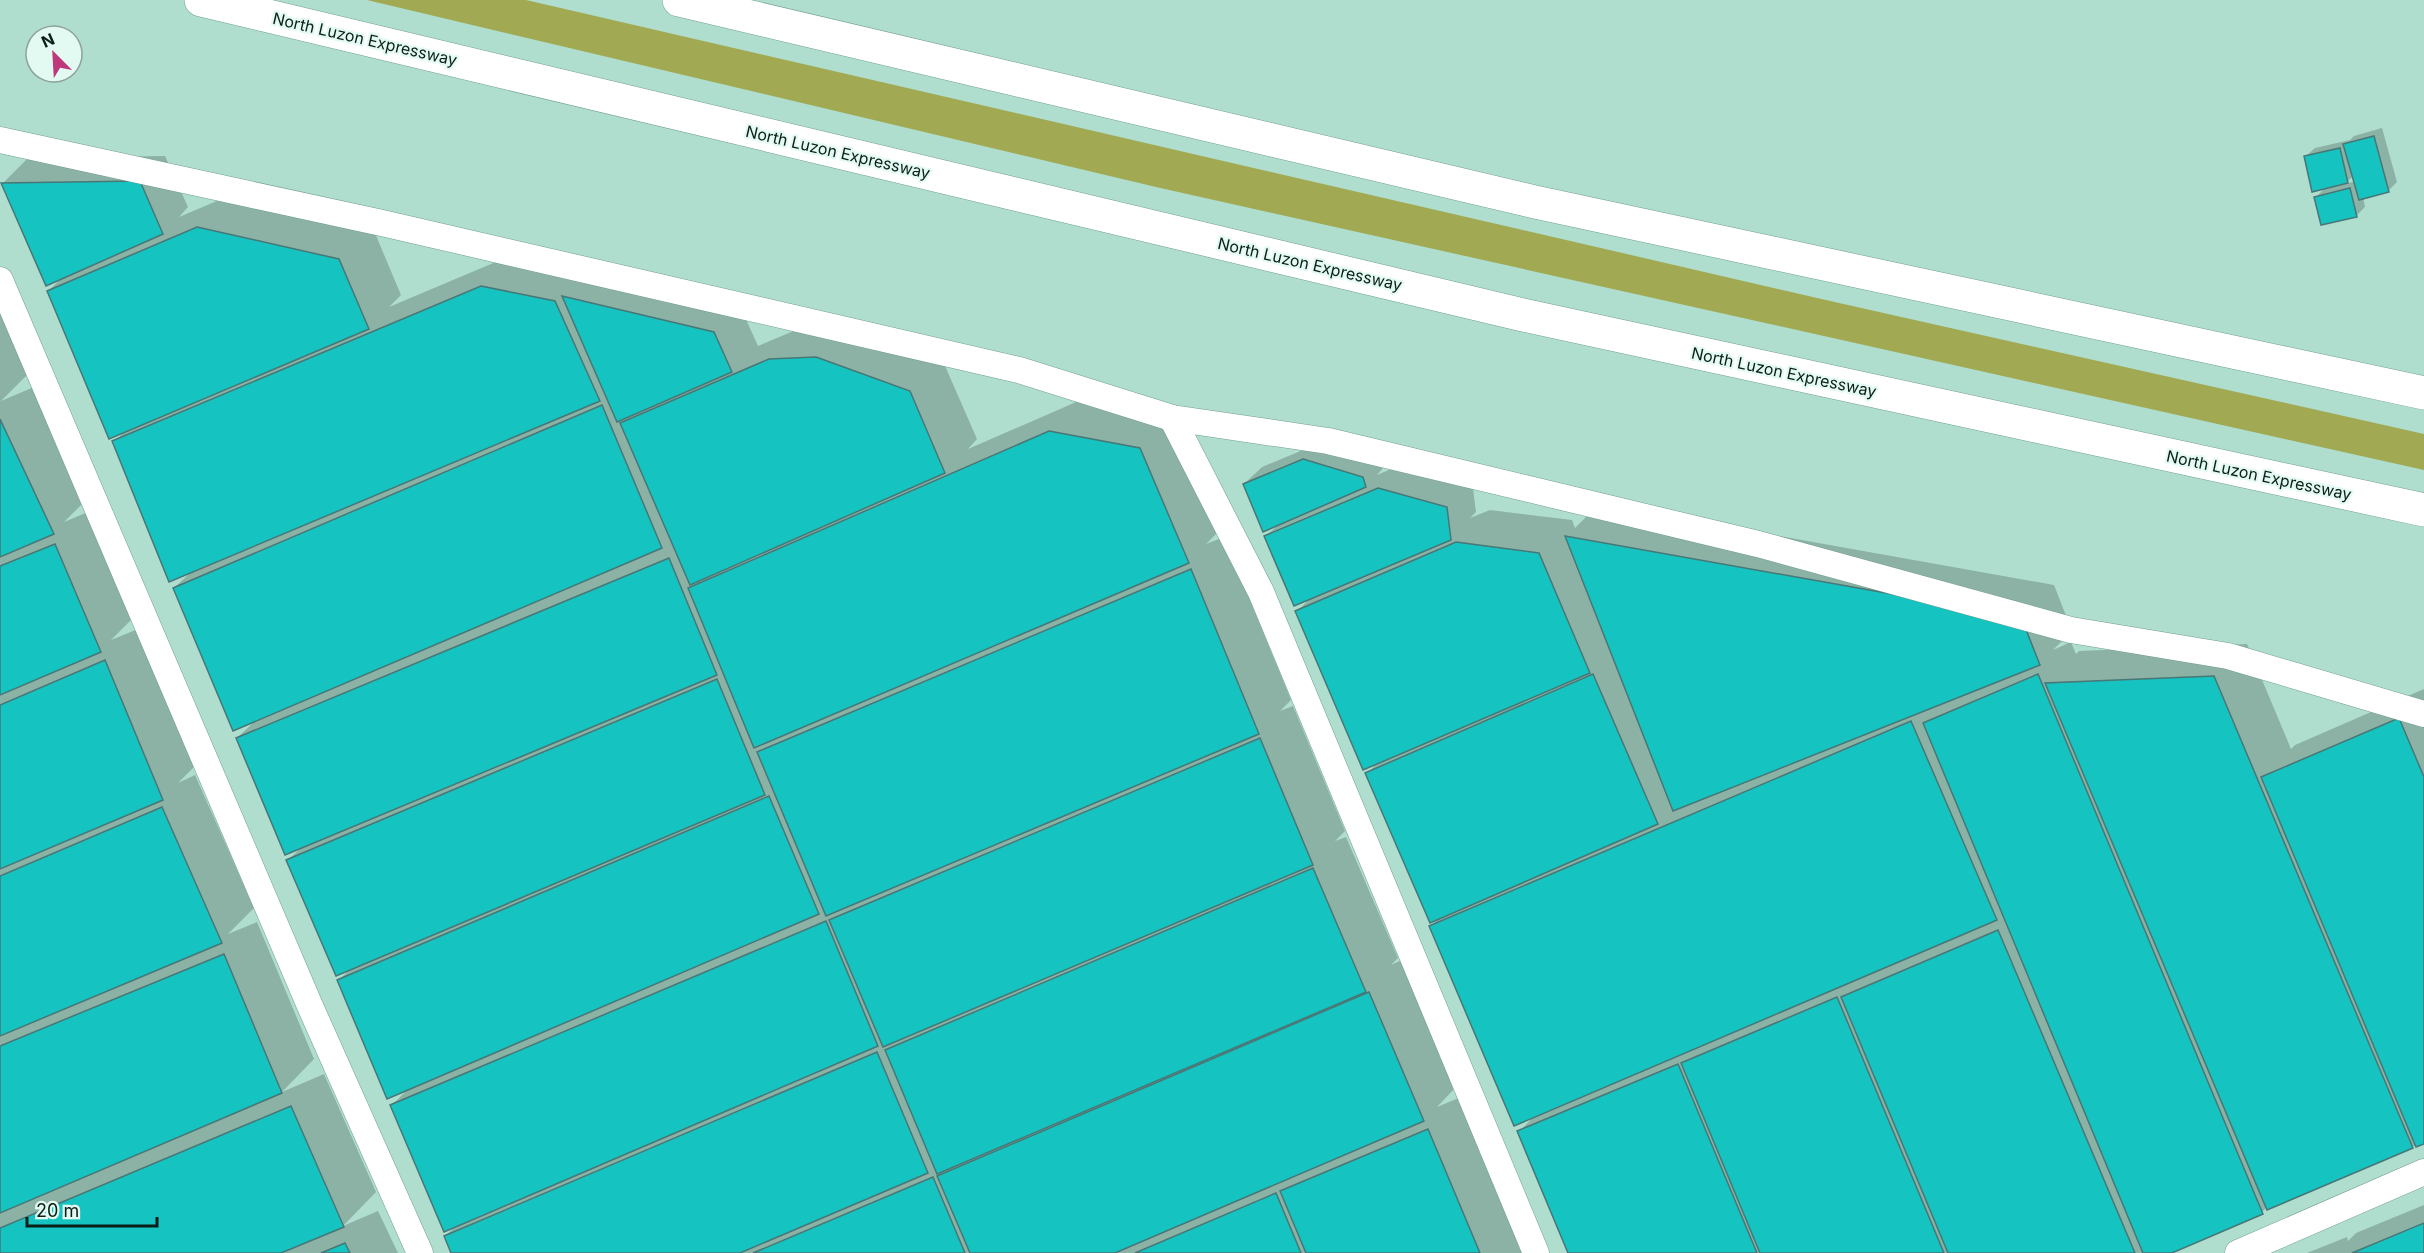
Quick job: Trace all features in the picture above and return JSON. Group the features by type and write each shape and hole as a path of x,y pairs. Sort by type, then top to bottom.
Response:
{"highway":[{"name":"North Luzon Expressway","path":"201,0 1523,315 2424,510"},
{"path":"679,0 1535,202 2424,393"}],"lane":[{"path":"0,140 382,223 1019,370 1172,418 1328,441 1758,544 2071,630 2228,656 2424,714"},
{"path":"0,280 306,995 420,1253"},
{"path":"1172,418 1261,592 1536,1253"},
{"path":"2238,1253 2424,1172"}],"green space":[{"path":"367,0 526,0 1839,303 2424,434 2424,470 1156,187"}],"building":[{"path":"2374,136 2389,192 2359,200 2343,144"},
{"path":"2340,148 2348,183 2312,192 2304,156"},
{"path":"140,181 163,234 46,286 1,183"},
{"path":"2350,188 2357,217 2321,225 2314,197"},
{"path":"197,227 339,259 369,329 109,439 47,291"},
{"path":"481,286 555,301 600,401 169,582 112,441"},
{"path":"562,296 714,332 732,372 617,422"},
{"path":"816,357 910,391 945,473 690,585 620,423 769,359"},
{"path":"602,405 662,548 233,731 173,588"},
{"path":"0,419 54,534 0,557"},
{"path":"1049,431 1140,448 1189,563 754,748 688,588"},
{"path":"1303,459 1363,477 1366,487 1263,532 1243,484"},
{"path":"1378,488 1447,507 1451,540 1294,606 1264,536"},
{"path":"1565,536 2021,617 2040,665 1673,811"},
{"path":"1456,542 1539,553 1590,673 1363,770 1295,611"},
{"path":"55,544 101,652 0,695 0,566"},
{"path":"669,558 717,675 285,855 236,738"},
{"path":"1191,569 1259,734 826,916 757,752"},
{"path":"105,660 163,800 0,869 0,705"},
{"path":"1593,674 1658,824 1430,923 1365,773"},
{"path":"2038,674 2263,1214 2172,1253 2143,1253 1923,723"},
{"path":"2214,676 2413,1148 2267,1210 2045,683"},
{"path":"717,679 765,795 336,976 286,860"},
{"path":"2399,718 2424,777 2424,1144 2416,1147 2261,777"},
{"path":"1911,721 1997,920 1514,1126 1429,926"},
{"path":"1260,738 1313,865 883,1047 829,920"},
{"path":"769,796 819,914 387,1099 337,980"},
{"path":"162,807 222,943 0,1036 0,876"},
{"path":"1313,868 1366,992 937,1174 885,1050"},
{"path":"826,921 878,1046 444,1232 390,1105"},
{"path":"1998,930 2135,1253 1948,1253 1841,997"},
{"path":"224,954 282,1093 0,1213 0,1046"},
{"path":"1369,992 1424,1121 1115,1253 970,1253 937,1176"},
{"path":"1837,997 1944,1253 1760,1253 1681,1063"},
{"path":"877,1052 928,1173 740,1253 451,1253 444,1236"},
{"path":"1678,1064 1757,1253 1568,1253 1517,1131"},
{"path":"291,1106 344,1227 281,1253 0,1253 0,1228"},
{"path":"1428,1129 1480,1253 1306,1253 1280,1191"},
{"path":"933,1177 965,1253 753,1253"},
{"path":"1276,1193 1301,1253 1135,1253"},
{"path":"2424,1223 2424,1253 2352,1253"},
{"path":"345,1243 350,1253 321,1253"}]}
